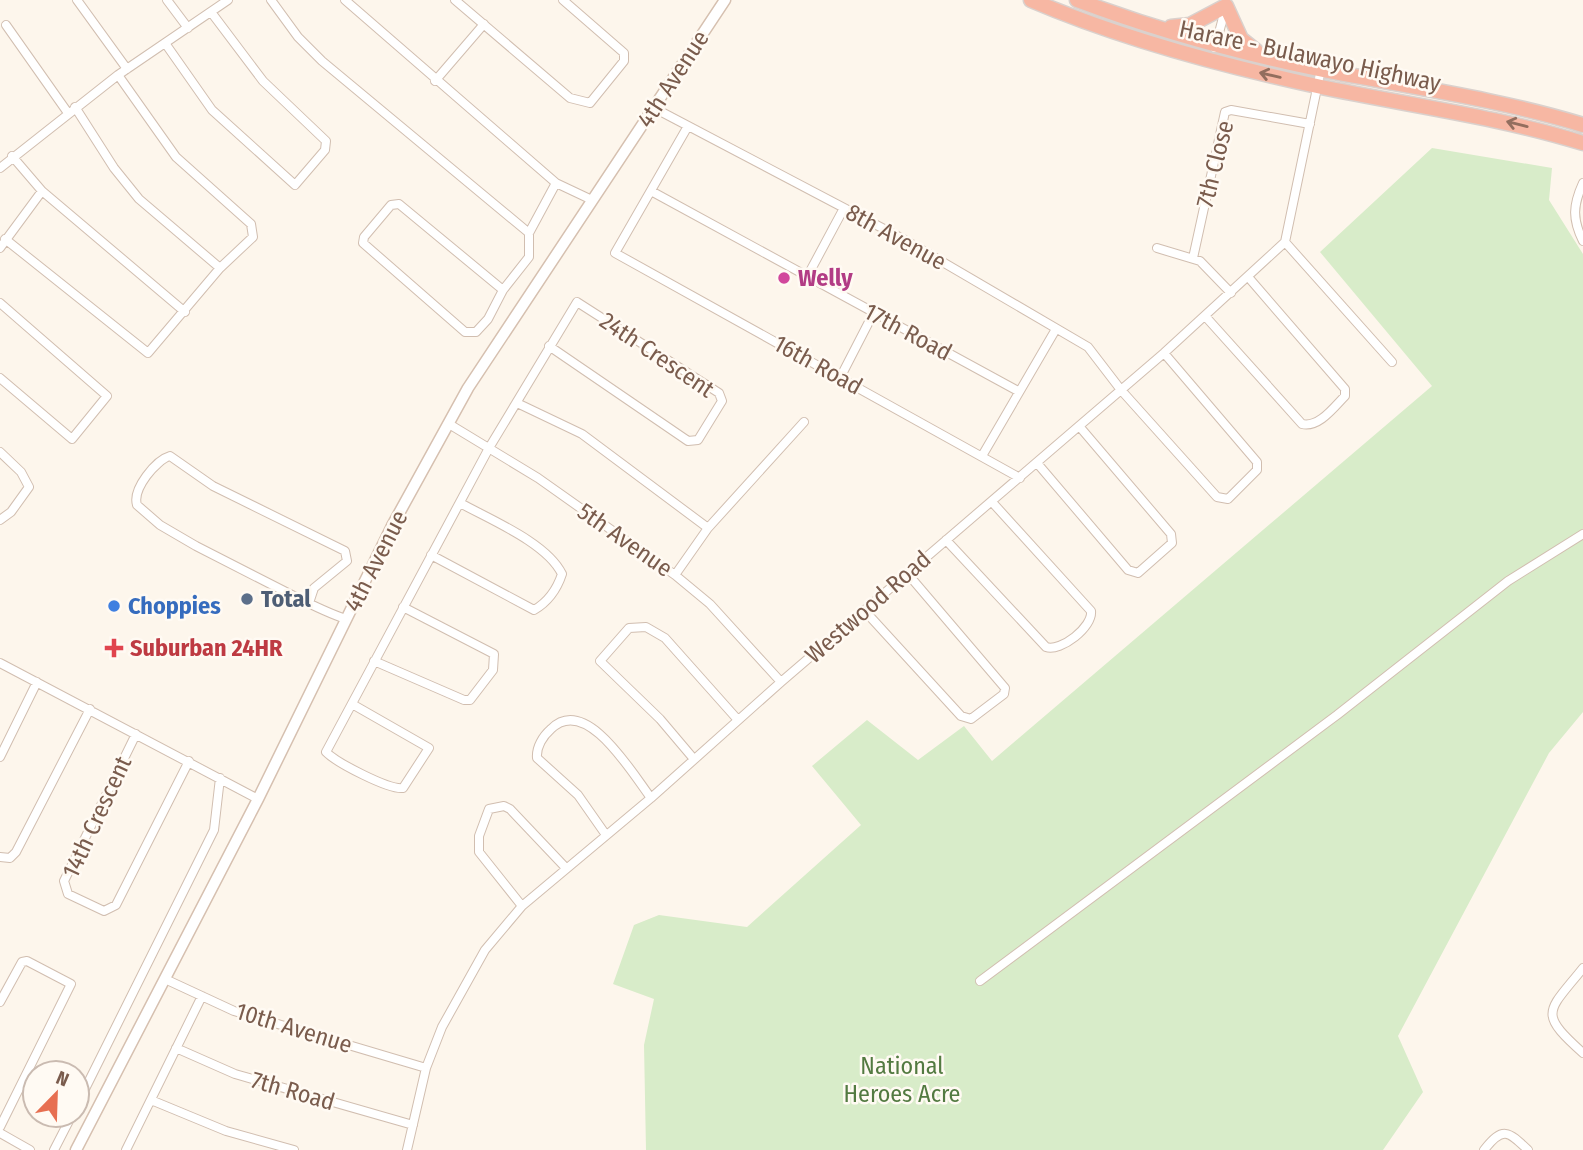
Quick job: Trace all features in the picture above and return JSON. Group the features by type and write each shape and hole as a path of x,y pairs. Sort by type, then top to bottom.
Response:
{"highway":[{"name":"Harare - Bulawayo Highway","path":"1031,0 1101,28 1211,61 1318,86 1486,117 1583,143"},
{"name":"Harare - Bulawayo Highway","path":"1077,0 1163,28 1264,55 1321,69 1464,96 1583,125"},
{"path":"1163,28 1190,25 1226,3 1241,39 1264,55"}],"street":[{"path":"77,0 127,69"},
{"path":"167,0 188,28"},
{"path":"0,168 118,75 228,0"},
{"path":"271,0 298,37 322,61 529,233"},
{"path":"345,0 435,81 556,183 592,200"},
{"path":"455,0 570,98 590,103 624,61 624,53 563,0"},
{"name":"4th Avenue","path":"76,1150 258,799 392,526 449,424 496,343 725,0"},
{"path":"1211,61 1226,3"},
{"path":"164,43 212,110 295,185 325,150 326,141 263,81 211,12"},
{"path":"435,81 484,24"},
{"path":"6,25 139,199 220,268"},
{"path":"1321,69 1285,242 1392,362"},
{"path":"5,239 148,353 220,268 253,237 251,223 176,158 118,75"},
{"name":"8th Avenue","path":"654,108 844,208 1093,350 1121,390 1217,498 1228,499 1257,470 1256,462 1164,353"},
{"name":"7th Close","path":"1193,258 1225,112 1231,110 1310,124"},
{"path":"650,191 688,126"},
{"path":"12,156 42,191 184,312"},
{"path":"503,290 398,204 391,205 364,237 363,243 465,332 476,331 488,319 503,290 529,257 529,233 556,183"},
{"path":"1583,183 1574,208 1574,220 1583,241"},
{"path":"0,248 42,191"},
{"name":"16th Road","path":"650,191 615,253 1020,478"},
{"name":"17th Road","path":"650,191 1018,391"},
{"path":"807,277 844,208"},
{"name":"Westwood Road","path":"407,1150 426,1068 442,1027 485,950 522,905 651,798 693,758 1164,353 1249,278 1285,242"},
{"path":"1157,248 1200,261 1231,293"},
{"path":"1205,316 1302,424 1311,425 1319,420 1345,396 1345,389 1249,278"},
{"name":"24th Crescent","path":"577,302 719,393 722,401 698,440 685,440 550,346 577,302"},
{"path":"0,303 107,396 72,439 0,378"},
{"path":"840,378 873,314"},
{"path":"982,456 1056,329"},
{"path":"352,704 429,748 411,779 400,790 326,752 489,448 550,346"},
{"path":"517,403 582,434 708,528"},
{"path":"676,575 708,528 804,422"},
{"name":"5th Avenue","path":"449,424 538,478 676,575 710,604 781,682"},
{"path":"1037,463 1128,570 1138,573 1150,565 1172,543 1171,534 1079,426"},
{"path":"0,452 22,472 29,487 11,512 0,520"},
{"path":"309,603 314,588 347,561 345,551 213,486 170,456 162,460 137,491 137,505 160,525 309,603 346,619"},
{"path":"946,540 1046,647 1059,647 1079,633 1090,621 1091,611 992,502"},
{"path":"431,555 534,610 548,599 559,583 562,574 555,561 534,545 460,503"},
{"path":"980,981 1337,715 1508,581 1583,534"},
{"path":"864,610 961,716 971,719 1004,694 1005,688 907,573"},
{"path":"374,661 464,700 470,700 493,670 494,654 403,607"},
{"path":"693,758 660,719 600,661 629,628 646,627 665,638 738,720"},
{"path":"0,663 258,799"},
{"path":"0,757 37,682"},
{"path":"0,857 10,858 16,852 90,709"},
{"path":"606,835 578,795 537,758 541,741 562,719 573,718 584,722 600,734 651,798"},
{"name":"14th Crescent","path":"136,734 64,881 68,894 85,904 104,911 116,905 189,761"},
{"path":"91,1077 214,830 220,778"},
{"path":"522,905 479,852 479,836 489,809 504,806 510,809 565,867"},
{"path":"0,1002 22,962 27,961 71,984 0,1128"},
{"path":"1583,968 1552,1006 1551,1017 1555,1028 1583,1053"},
{"name":"10th Avenue","path":"165,979 234,1011 426,1068"},
{"path":"126,1150 202,996"},
{"name":"7th Road","path":"176,1048 234,1074 413,1125"},
{"path":"151,1100 226,1131 294,1150"},
{"path":"54,1150 65,1129"},
{"path":"0,1133 30,1150"},
{"path":"1484,1150 1496,1135 1503,1133 1513,1136 1528,1150"}],"green space":[{"name":"National Heroes Acre","path":"1432,148 1552,168 1549,200 1583,254 1583,712 1549,753 1398,1036 1423,1092 1383,1150 646,1150 644,1045 654,999 613,984 634,925 659,915 747,927 861,825 812,766 867,720 918,760 964,726 992,761 1432,386 1320,252"}],"place":[{"name":"Welly","path":"784,278"},
{"name":"Total","path":"247,599"},
{"name":"Choppies","path":"114,606"},
{"name":"Suburban 24HR","path":"114,648"}]}
